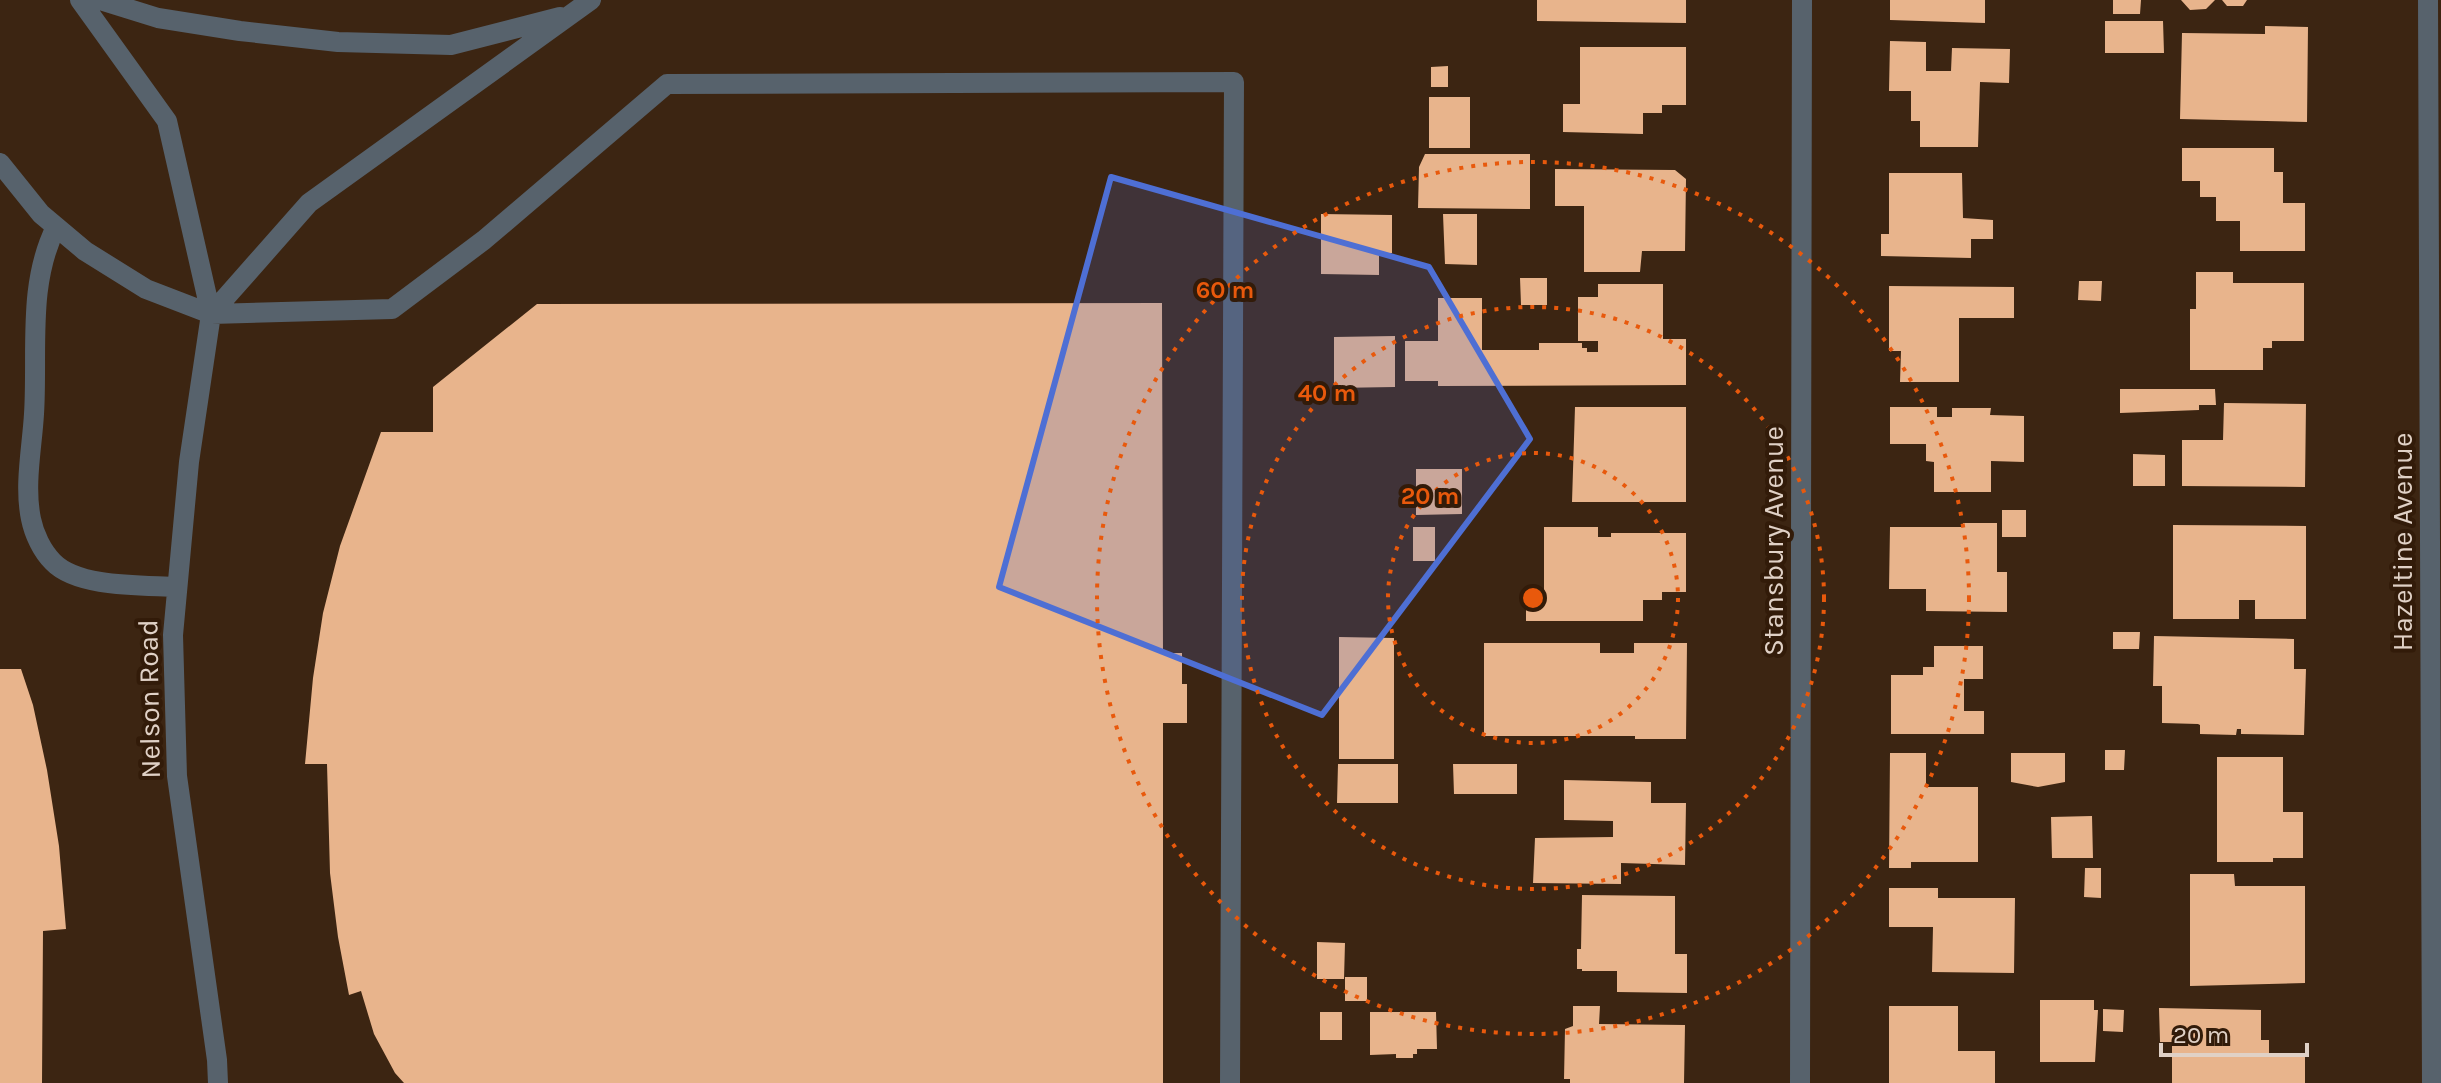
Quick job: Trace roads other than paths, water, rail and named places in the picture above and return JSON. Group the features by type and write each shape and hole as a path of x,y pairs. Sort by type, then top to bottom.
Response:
{"street":[{"path":"80,0 167,121 211,314"},
{"path":"100,0 158,18 338,42 451,45 573,13"},
{"path":"211,314 309,203 591,0"},
{"name":"Stansbury Avenue","path":"1800,1083 1802,0"},
{"name":"Hazeltine Avenue","path":"2428,0 2432,1083"},
{"path":"0,163 41,214 85,251 146,289 211,314 392,309 484,240 667,84 1234,82 1230,1083"},
{"path":"56,227 46,247 38,276 29,484 31,519 40,544 55,564 73,574 91,580 177,587"},
{"name":"Nelson Road","path":"211,314 189,462 173,635 177,776 218,1083"}]}
